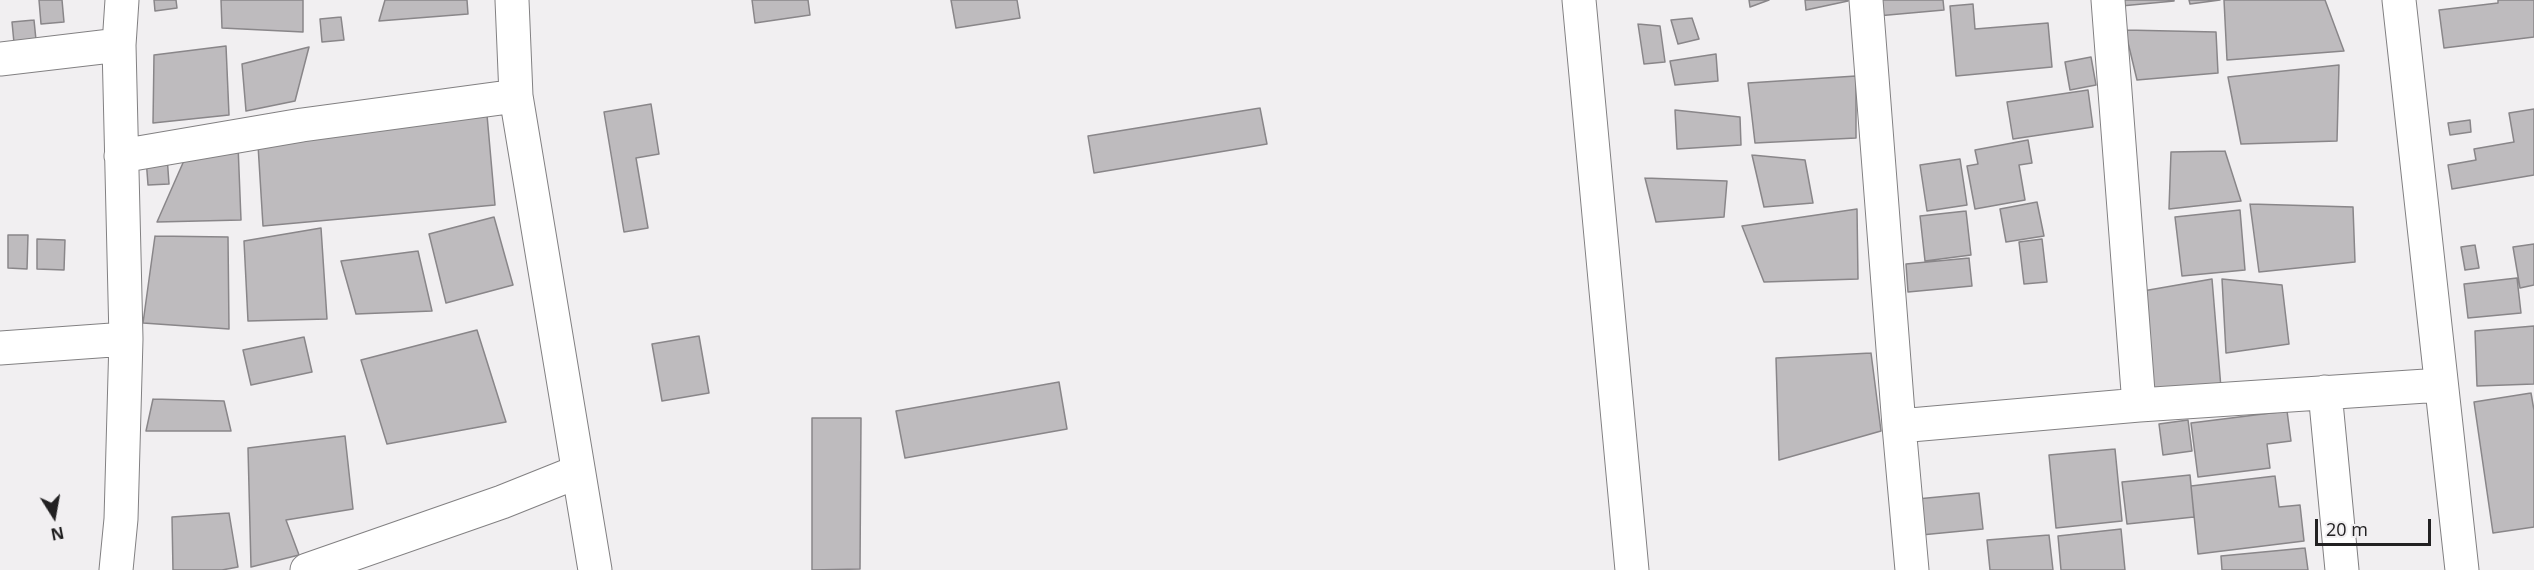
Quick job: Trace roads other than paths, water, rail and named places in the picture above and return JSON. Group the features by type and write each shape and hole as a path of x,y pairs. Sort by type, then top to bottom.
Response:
{"street":[{"path":"116,570 121,519 126,339 119,45 122,0"},
{"path":"512,0 516,96 595,570"},
{"path":"1579,0 1632,570"},
{"path":"1866,0 1912,570"},
{"path":"2108,0 2139,405"},
{"path":"2399,0 2462,570"},
{"path":"0,60 119,45"},
{"path":"121,156 302,125 516,96"},
{"path":"0,348 126,339"},
{"path":"1899,426 2139,405 2441,385"},
{"path":"2325,392 2342,570"},
{"path":"307,570 502,502 577,472"}]}
